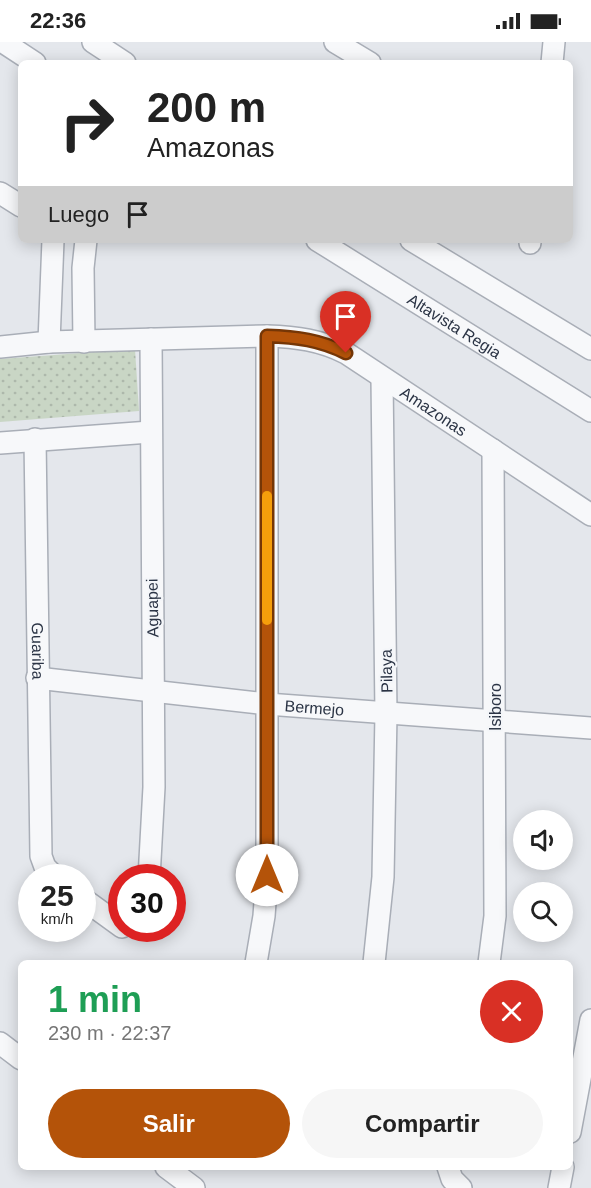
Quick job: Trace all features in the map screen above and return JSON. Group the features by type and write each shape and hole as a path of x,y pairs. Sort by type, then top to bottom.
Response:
{"street":[{"path":"3,42 30,60"},
{"path":"93,42 120,60"},
{"path":"336,42 365,60"},
{"path":"0,193 18,204"},
{"path":"49,342 53,243"},
{"path":"84,243 84,342"},
{"name":"Altavista Regia","path":"322,243 591,411"},
{"path":"416,243 591,349"},
{"path":"256,960 267,875 267,336"},
{"name":"Amazonas","path":"151,339 267,336 298,337 323,342 346,353 591,515"},
{"path":"0,347 49,342 151,339"},
{"name":"Aguapei","path":"150,864 154,787 151,339"},
{"name":"Pilaya","path":"374,960 383,877 386,714 382,378"},
{"path":"0,443 150,432"},
{"name":"Guariba","path":"35,439 37,678 49,864"},
{"name":"Isiboro","path":"489,960 495,916 496,722 493,450"},
{"name":"Bermejo","path":"37,678 267,704 591,728"},
{"path":"573,1116 591,1020"},
{"path":"0,1043 18,1057"},
{"path":"170,1170 194,1188"},
{"path":"560,1188 563,1170"}],"green space":[{"path":"135,349 139,411 0,422 0,359"}],"slow traffic":[{"path":"267,496 267,620"}],"route":[{"path":"267,875 267,336 298,337 323,342 346,353"}]}
